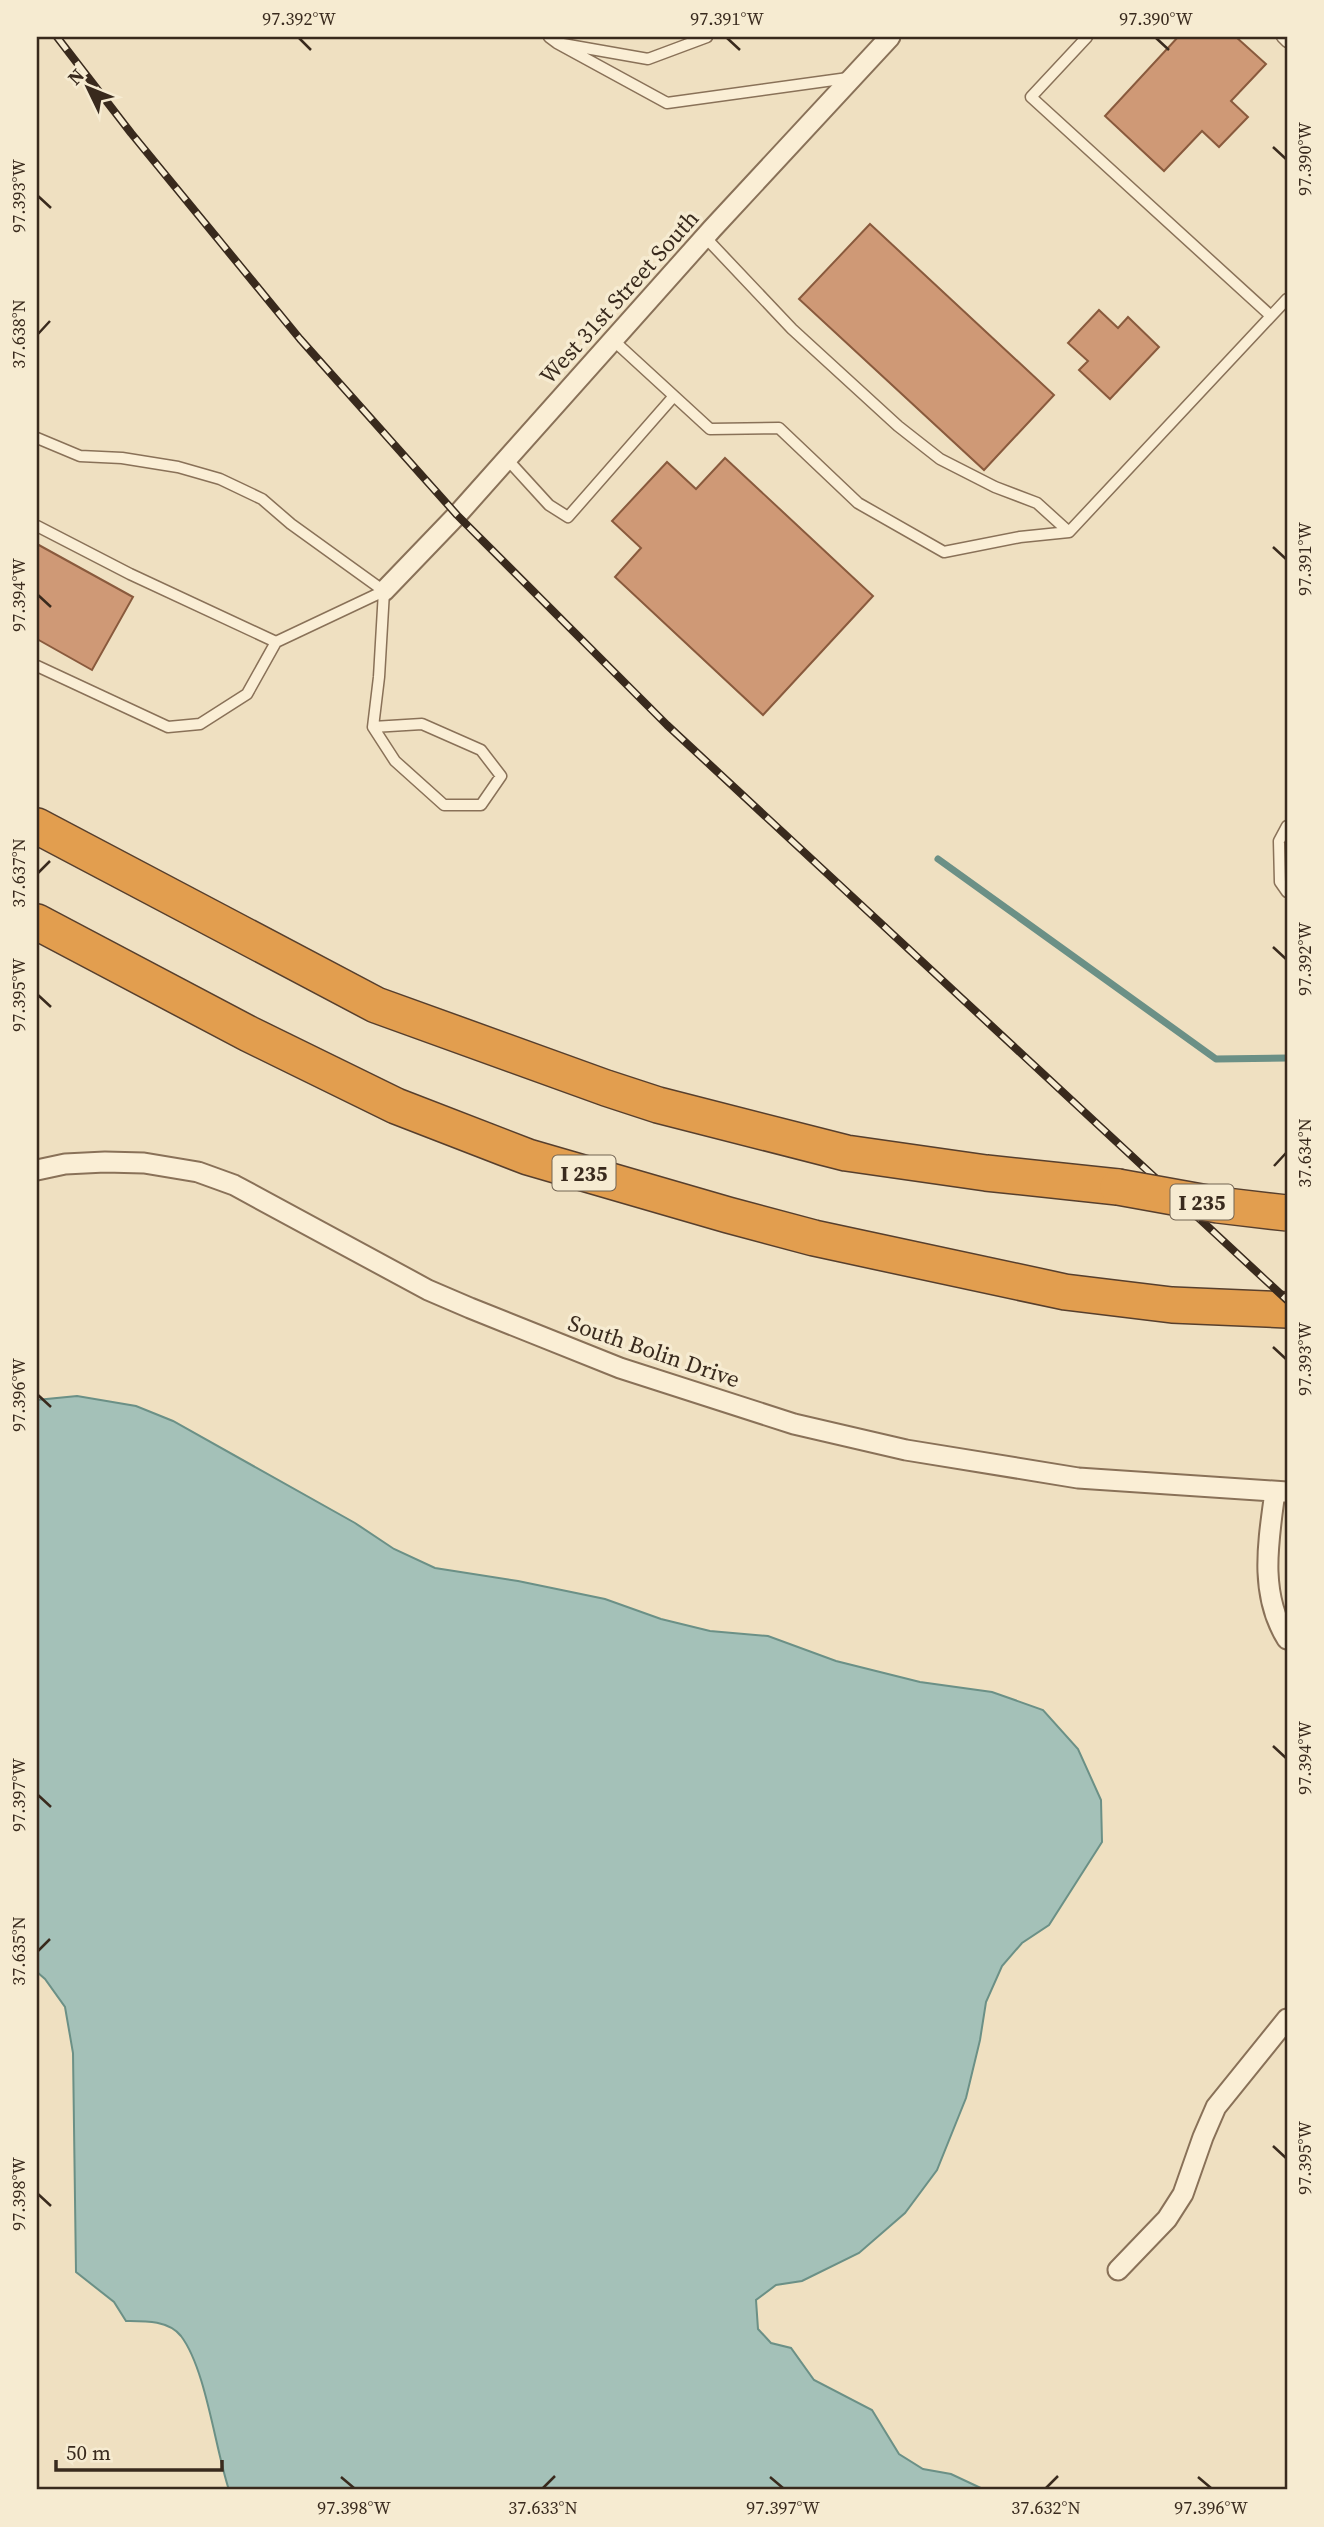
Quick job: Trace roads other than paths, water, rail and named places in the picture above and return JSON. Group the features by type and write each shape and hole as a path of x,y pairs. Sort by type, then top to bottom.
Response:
{"highway":[{"name":"I 235","path":"37,826 376,1005 658,1105 846,1153 986,1173 1118,1187 1218,1205 1287,1213"},
{"name":"I 235","path":"37,922 249,1034 396,1106 528,1157 814,1238 1065,1292 1171,1305 1287,1310"}],"street":[{"name":"West 31st Street South","path":"384,591 890,37"},
{"name":"South Bolin Drive","path":"37,1170 65,1164 105,1162 144,1163 198,1172 234,1185 428,1290 620,1368 794,1423 906,1450 1078,1478 1281,1492"},
{"path":"1281,1492 1269,1538 1267,1573 1271,1605 1287,1639"},
{"path":"1118,2270 1167,2219 1183,2193 1216,2107 1287,2019"}],"lane":[{"path":"553,40 648,59 707,37"},
{"path":"1087,37 1031,97 1270,316"},
{"path":"1282,37 1287,42"},
{"path":"553,40 667,103 852,78"},
{"path":"705,237 792,329 898,426 940,459 995,487 1037,503 1069,532"},
{"path":"613,340 710,429 779,428 858,503 944,552 1020,537 1069,532 1287,299"},
{"path":"507,459 549,505 568,517 674,396"},
{"path":"37,438 80,456 122,457 178,467 220,479 262,499 291,524 384,591"},
{"path":"37,526 130,574 276,642"},
{"path":"37,666 168,727 200,724 247,694 276,642 384,591"},
{"path":"373,727 422,724 481,750 501,776 481,805 444,805 395,761 373,727 384,591"},
{"path":"1287,826 1279,841 1280,882 1287,892"}],"water":[{"path":"77,1396 136,1406 173,1421 355,1523 394,1549 435,1568 518,1581 605,1599 661,1619 710,1631 768,1636 836,1661 920,1682 992,1692 1043,1710 1078,1749 1101,1800 1102,1842 1049,1925 1022,1943 1002,1966 986,2002 966,2098 937,2170 905,2213 859,2253 802,2281 776,2285 756,2300 758,2329 771,2343 791,2348 814,2380 872,2410 899,2454 923,2469 951,2474 985,2490 229,2490 197,2368 181,2336 163,2324 126,2321 114,2302 76,2272 73,2053 65,2007 37,1972 37,1400"}],"waterway":[{"path":"938,859 1216,1059 1287,1058"}],"railway":[{"path":"57,37 131,133 300,339 457,515 667,725 1287,1300"}]}
